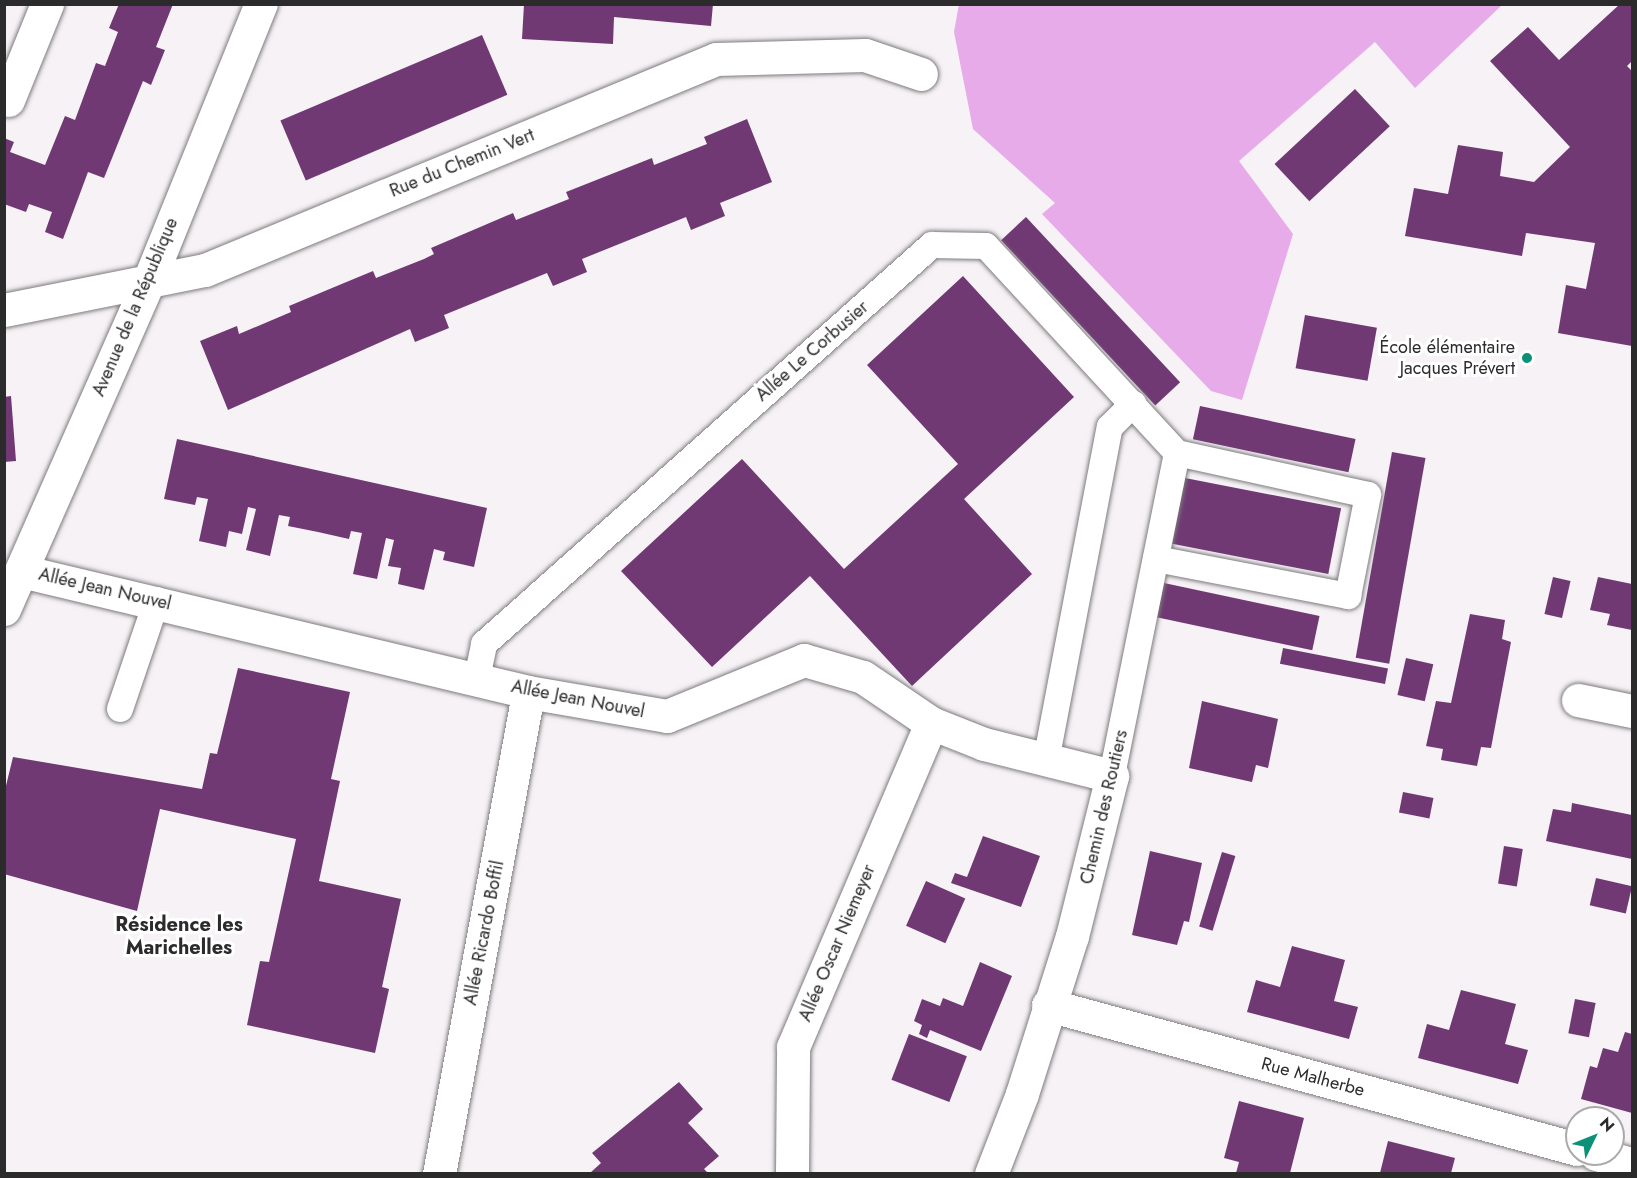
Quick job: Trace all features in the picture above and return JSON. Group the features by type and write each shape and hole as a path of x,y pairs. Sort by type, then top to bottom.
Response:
{"street":[{"path":"8,100 47,4"},
{"name":"Avenue de la République","path":"4,609 148,283 261,4"},
{"name":"Rue du Chemin Vert","path":"4,310 205,270 716,59 865,55 921,74"},
{"name":"Allée Jean Nouvel","path":"21,570 157,600 528,692 667,716 804,660 863,677 931,723 984,744 1112,776"},
{"name":"Allée Ricardo Boffil","path":"439,1173 528,692"},
{"path":"1578,700 1632,711"},
{"name":"Allée Oscar Niemeyer","path":"792,1173 793,1047 931,723"},
{"name":"Chemin des Routiers","path":"991,1173 1022,1094 1097,848 1112,776"},
{"name":"Rue Malherbe","path":"1048,1005 1565,1146"}],"lane":[{"name":"Allée Le Corbusier","path":"477,678 484,644 932,245 986,246 1171,444"},
{"path":"1046,761 1110,427 1133,404"},
{"name":"Chemin des Routiers","path":"1112,776 1156,559 1171,444"},
{"path":"1156,559 1348,596 1368,495 1171,444"},
{"path":"120,709 157,600"}],"shaded area":[{"path":"959,4 1502,5 1415,88 1375,42 1239,161 1293,234 1242,400 1211,391 1042,214 1055,203 973,129 954,32"}],"building":[{"path":"119,4 173,4 156,47 165,50 151,85 143,81 104,178 88,172 63,239 45,232 52,212 29,204 26,212 4,204 4,138 14,142 10,152 45,165 65,116 75,120 96,63 105,66 118,32 109,28"},
{"path":"524,4 713,4 711,26 614,17 613,44 522,39"},
{"path":"1620,4 1632,4 1632,61 1627,66 1632,71 1632,346 1558,333 1566,285 1586,289 1595,243 1526,233 1522,256 1405,236 1414,188 1448,194 1458,145 1503,152 1500,176 1534,182 1570,147 1490,61 1528,27 1559,60"},
{"path":"482,35 507,95 306,180 280,121"},
{"path":"1355,89 1390,126 1309,201 1275,164"},
{"path":"747,119 772,182 720,203 725,216 691,230 686,217 582,259 587,272 553,286 547,273 444,315 449,328 415,342 410,329 228,410 200,341 237,326 239,334 291,312 289,306 373,271 376,278 424,259 434,254 431,248 513,213 516,220 569,199 566,192 652,158 654,165 707,144 704,137"},
{"path":"1026,217 1180,382 1155,405 1001,240"},
{"path":"963,276 1074,397 964,499 1032,574 912,686 810,576 712,667 621,571 742,459 844,569 958,464 867,365"},
{"path":"1305,315 1377,328 1368,381 1296,368"},
{"path":"11,396 16,461 4,462 4,397"},
{"path":"1200,406 1356,439 1348,472 1193,439"},
{"path":"177,439 487,508 474,567 443,560 445,552 434,549 424,590 398,584 401,568 388,566 394,540 386,538 377,579 353,574 362,533 351,531 349,539 288,526 290,517 279,515 270,556 246,550 256,509 248,507 242,534 229,531 226,547 199,541 208,499 197,497 195,505 164,499"},
{"path":"1392,452 1425,458 1389,664 1356,658"},
{"path":"1185,478 1341,508 1328,574 1172,544"},
{"path":"1553,577 1571,581 1562,618 1544,614"},
{"path":"1598,577 1632,584 1632,630 1607,625 1610,614 1590,610"},
{"path":"1164,583 1320,616 1312,650 1157,617"},
{"path":"1470,614 1505,620 1502,639 1511,642 1491,748 1481,747 1477,766 1441,760 1443,749 1426,746 1436,701 1451,703"},
{"path":"1283,648 1388,668 1385,684 1280,664"},
{"path":"1406,658 1433,664 1425,701 1397,695"},
{"path":"238,668 350,692 331,779 340,781 319,881 401,899 382,987 389,989 375,1053 247,1025 260,961 269,962 296,839 160,809 137,911 4,874 4,794 13,757 202,789 210,753 217,754"},
{"path":"1202,701 1278,719 1268,768 1256,765 1252,782 1189,768"},
{"path":"1403,792 1433,798 1429,819 1399,813"},
{"path":"1572,803 1632,815 1632,859 1546,841 1553,809 1571,812"},
{"path":"983,836 1040,856 1021,907 951,883 955,873 967,877"},
{"path":"1504,846 1523,849 1517,887 1498,884"},
{"path":"1150,851 1202,863 1189,922 1184,921 1177,945 1132,935"},
{"path":"1222,852 1235,856 1213,931 1199,927"},
{"path":"1596,878 1632,886 1626,914 1590,905"},
{"path":"926,881 965,898 945,943 906,926"},
{"path":"1292,946 1345,960 1334,1001 1358,1007 1349,1039 1247,1012 1256,980 1280,987"},
{"path":"980,962 1012,976 981,1051 930,1030 927,1038 919,1034 922,1025 914,1021 922,999 940,1006 943,998 963,1006"},
{"path":"1461,990 1516,1004 1505,1044 1528,1050 1518,1084 1418,1058 1427,1024 1449,1030"},
{"path":"1575,999 1596,1003 1589,1037 1568,1033"},
{"path":"1625,1032 1632,1034 1632,1113 1625,1111 1625,1106 1606,1106 1581,1099 1590,1066 1597,1068 1603,1048 1618,1052"},
{"path":"909,1034 967,1056 949,1102 891,1080"},
{"path":"679,1082 703,1109 688,1123 719,1156 704,1169 708,1173 590,1173 601,1163 592,1153"},
{"path":"1239,1101 1304,1118 1290,1173 1236,1173 1239,1162 1224,1158"},
{"path":"1388,1141 1455,1158 1451,1173 1380,1173"}],"place":[{"name":"École élémentaire Jacques Prévert","path":"1527,358"}],"district":[{"name":"Résidence les Marichelles","path":"179,936"}]}
